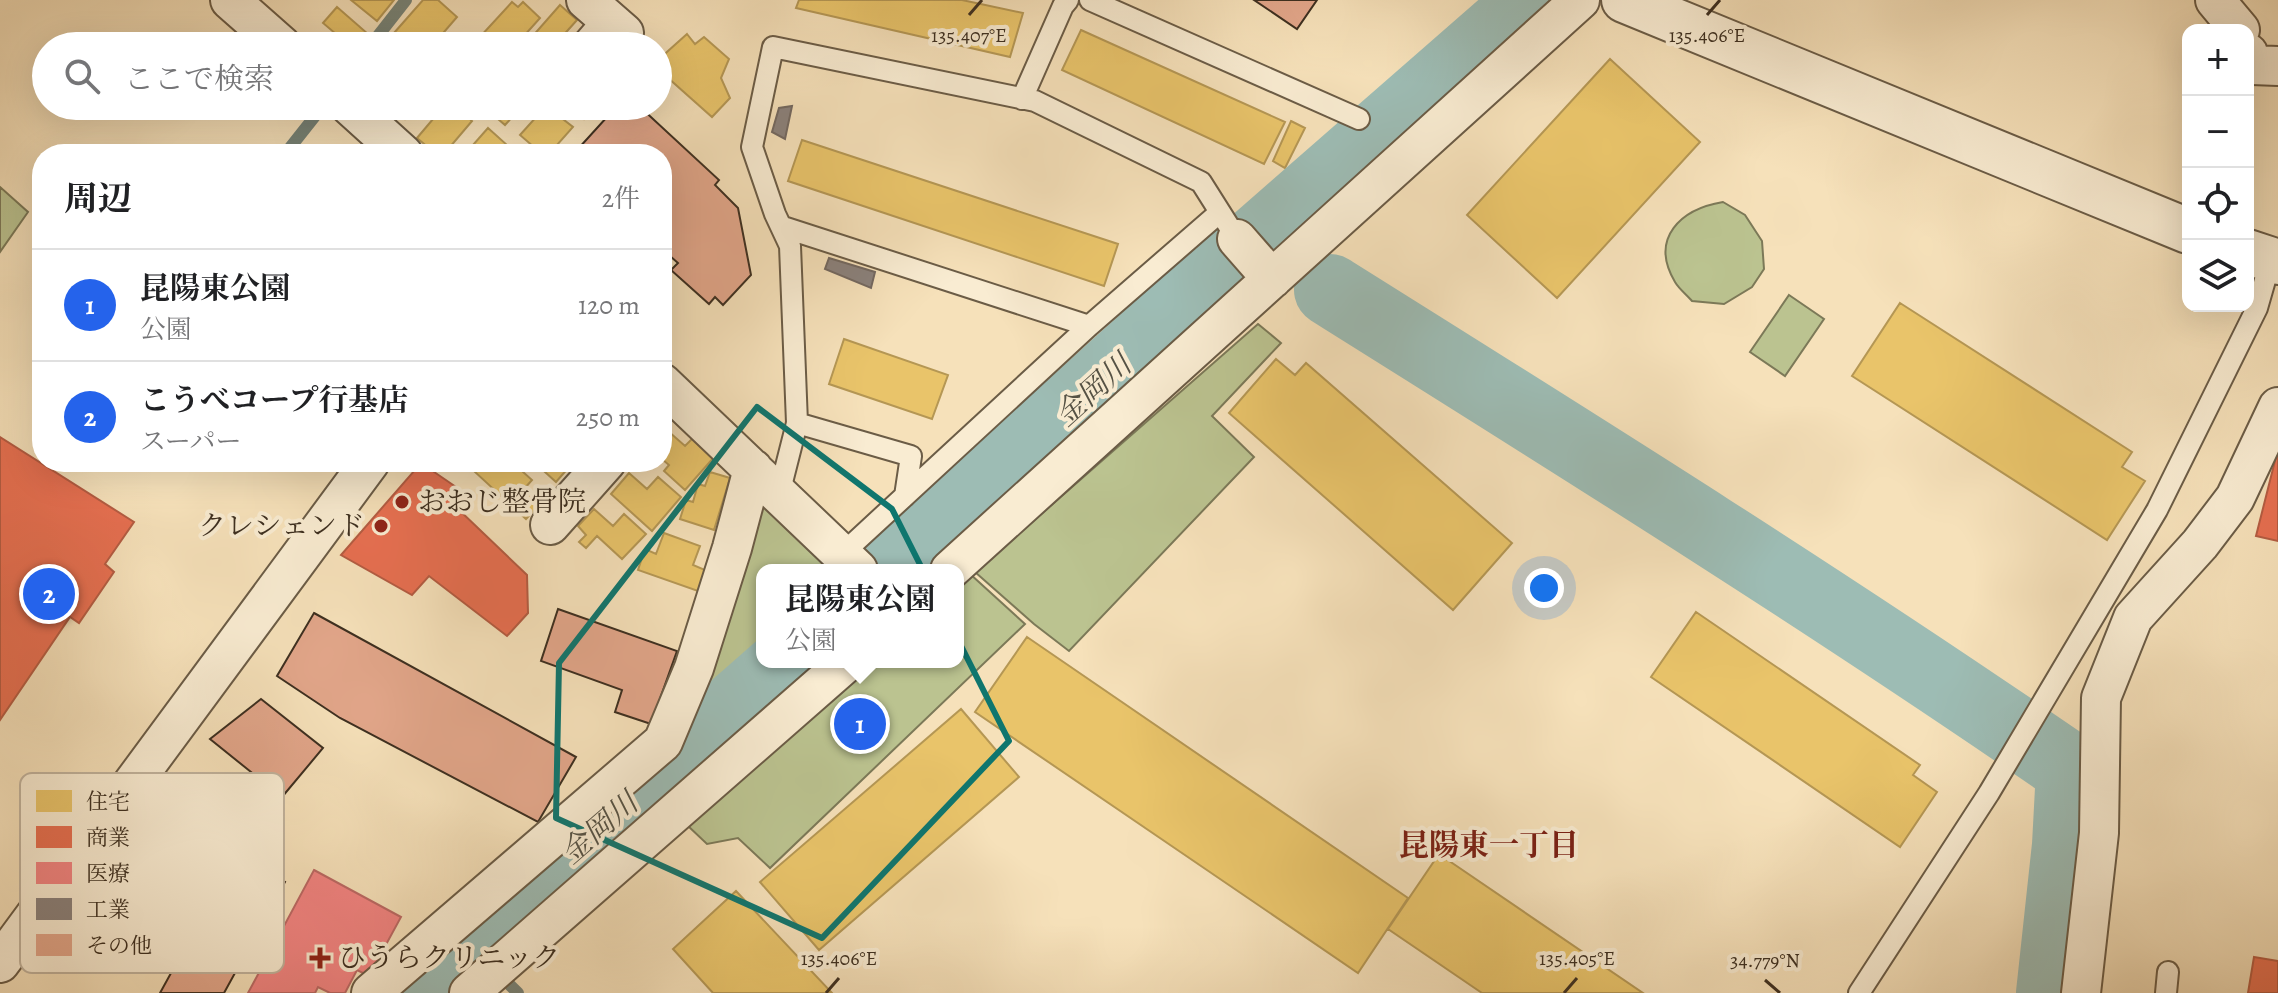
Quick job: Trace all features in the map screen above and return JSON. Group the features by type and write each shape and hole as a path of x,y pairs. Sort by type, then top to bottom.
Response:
{"street":[{"path":"230,0 266,32"},
{"path":"956,564 1246,248 1580,0"},
{"path":"1624,0 2182,229"},
{"path":"2215,0 2235,24"},
{"path":"365,120 392,144"},
{"path":"672,396 850,562"},
{"path":"2081,993 2099,833 2101,698 2133,618 2200,544 2235,498 2278,407"},
{"path":"140,773 363,472"},
{"path":"550,525 597,472"},
{"path":"371,993 663,742 694,668 732,548 766,482"},
{"path":"469,993 840,668"},
{"path":"663,742 706,785"},
{"path":"0,963 20,936"}],"lane":[{"path":"1022,99 1068,0"},
{"path":"1090,0 1359,119"},
{"path":"766,482 797,423 790,246 775,214 752,147 773,47 1035,101 1201,182 1246,248 1089,326 905,496 850,562"},
{"path":"783,227 1089,326"},
{"path":"1859,993 1989,793 2157,510 2257,308 2266,258"},
{"path":"797,423 911,456 905,496"}],"highlighted area":[{"path":"757,407 892,509 1009,741 822,938 556,818 559,663"}],"green space":[{"path":"0,187 28,212 0,252"},
{"path":"1723,202 1745,215 1762,241 1764,269 1752,287 1724,304 1692,301 1677,285 1668,266 1668,239 1682,219 1694,211"},
{"path":"1789,295 1824,319 1785,376 1750,352"},
{"path":"1258,324 1281,343 1212,416 1254,457 1069,651 975,572"},
{"path":"752,487 837,564 756,564 756,653 688,714"},
{"path":"969,573 1025,624 770,868 738,838 707,844 687,825 863,668 964,668 964,578"}],"building: 住宅":[{"path":"351,0 394,0 377,21"},
{"path":"423,0 438,0 457,17 444,32 395,32"},
{"path":"799,0 962,0 1023,13 1010,57 796,8"},
{"path":"512,2 518,7 523,2 540,18 528,32 484,32"},
{"path":"560,5 577,20 566,32 536,32"},
{"path":"337,7 366,32 334,32 323,23"},
{"path":"1081,30 1285,122 1264,164 1062,70"},
{"path":"687,34 695,44 704,37 729,59 721,78 730,98 712,117 672,81 672,47"},
{"path":"1610,59 1700,142 1557,298 1467,215"},
{"path":"432,120 472,121 452,144 424,144 417,138"},
{"path":"533,120 564,120 573,127 558,144 530,144 520,135"},
{"path":"1291,121 1305,128 1285,168 1273,161"},
{"path":"488,128 506,144 474,144"},
{"path":"802,140 1118,244 1104,286 788,181"},
{"path":"1900,303 2132,452 2122,467 2145,481 2107,540 1852,376"},
{"path":"844,339 948,375 932,419 829,384"},
{"path":"1276,359 1295,375 1306,363 1512,543 1453,610 1229,413"},
{"path":"672,435 685,446 695,436 716,455 685,490 665,472 672,472"},
{"path":"475,472 523,472 532,480 524,489 541,503 526,519"},
{"path":"545,472 565,472 556,482"},
{"path":"710,472 730,478 714,530 680,519 686,500 693,502 698,484 705,486"},
{"path":"629,473 647,489 658,477 681,497 652,531 611,494"},
{"path":"594,509 613,526 624,514 646,534 622,559 597,536 586,548 579,542 586,535 578,526"},
{"path":"664,533 700,546 693,565 705,570 698,591 638,570 645,549 656,554"},
{"path":"1696,612 1920,765 1913,775 1937,792 1900,847 1651,677"},
{"path":"1027,637 1408,898 1358,973 975,712"},
{"path":"961,709 1019,777 819,950 760,882"},
{"path":"1439,854 1643,993 1482,993 1388,929"},
{"path":"736,891 832,993 713,993 673,949"}],"building: 商業":[{"path":"0,437 32,457 32,472 55,472 134,522 105,564 114,572 79,623 70,617 0,720"},
{"path":"2278,449 2278,541 2256,536"},
{"path":"413,472 434,472 456,487 457,508 527,575 528,613 507,636 429,576 412,595 341,555"},
{"path":"2254,957 2278,961 2278,993 2248,993"}],"building: 医療":[{"path":"314,870 401,917 369,976 357,970 345,993 330,993 318,987 315,993 248,993 259,973 284,973 284,926"}],"building: 工業":[{"path":"792,106 785,139 772,132 779,108"},
{"path":"829,258 875,272 871,288 825,269"}],"building: その他":[{"path":"1254,0 1317,0 1297,29"},
{"path":"604,120 654,120 719,180 715,185 738,208 751,275 723,305 715,297 709,304 672,271 678,263 672,258 672,144 582,144"},
{"path":"558,609 677,651 651,724 615,712 622,690 541,661"},
{"path":"314,613 576,757 538,822 340,718 277,676"},
{"path":"261,699 323,748 284,795 284,773 252,773 210,739"},
{"path":"171,973 235,973 224,993 160,993"}],"waterway":[{"path":"381,32 406,0"},
{"name":"金岡川","path":"898,564 1183,306 1533,0"},
{"path":"293,144 312,120"},
{"path":"1330,290 1797,586 2072,770 2068,845 2052,993"},
{"name":"金岡川","path":"410,993 780,668"},
{"path":"467,943 518,993"}],"place":[{"name":"おおじ整骨院","path":"402,502"},
{"name":"クレシェンド","path":"381,526"},
{"name":"こうべコープ行基店","path":"49,594"},
{"name":"昆陽東公園","path":"860,724"},
{"name":"ひうらクリニック","path":"320,958"}],"district":[{"name":"昆陽東一丁目","path":"1489,845"}]}
